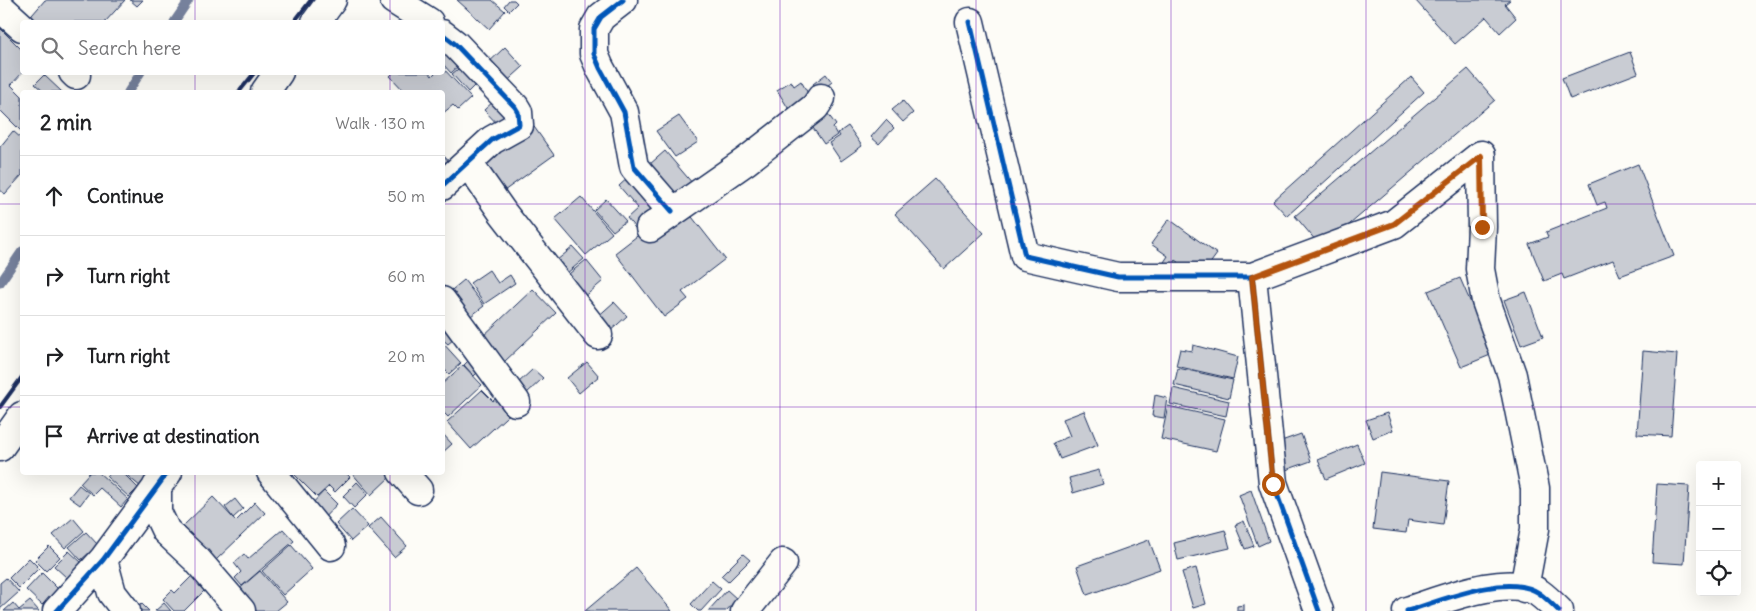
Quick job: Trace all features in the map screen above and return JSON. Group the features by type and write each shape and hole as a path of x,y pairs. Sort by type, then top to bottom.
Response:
{"street":[{"path":"317,20 332,0"},
{"path":"394,0 426,20"},
{"path":"623,0 602,17 594,29 594,54 624,112 634,167 672,211"},
{"path":"0,7 20,25"},
{"path":"970,22 1025,256 1118,277 1252,277 1394,224 1481,156 1482,227 1480,269 1486,301 1512,375 1534,488 1534,529 1524,588"},
{"path":"445,36 498,88 518,112 519,125 492,140 445,183"},
{"path":"266,90 277,75"},
{"path":"650,228 746,161 815,107 821,98"},
{"path":"468,163 503,213 598,335"},
{"path":"1252,277 1273,484 1319,611"},
{"path":"445,305 516,402"},
{"path":"0,447 20,419"},
{"path":"273,475 330,546"},
{"path":"57,611 102,560 162,479"},
{"path":"162,479 157,512 166,531 197,560 241,611"},
{"path":"102,560 112,593 126,611"},
{"path":"745,611 783,563"},
{"path":"1407,611 1477,589 1510,584 1538,592 1559,611"}],"building":[{"path":"45,0 125,0 107,20 28,20"},
{"path":"130,0 143,0 137,6"},
{"path":"457,0 492,0 505,11 489,29"},
{"path":"509,0 514,0 517,3 509,11 504,6"},
{"path":"1415,0 1510,0 1505,4 1516,18 1500,33 1486,17 1455,44"},
{"path":"0,28 20,48 20,75 11,85 20,94 20,130 0,110"},
{"path":"445,45 462,63 451,73 445,66"},
{"path":"505,47 523,67 502,86 484,67"},
{"path":"1630,52 1638,73 1570,99 1562,78"},
{"path":"463,65 478,82 468,92 452,74"},
{"path":"1468,69 1495,100 1322,248 1295,216"},
{"path":"445,70 471,98 458,110 453,105 445,112 445,90 403,90 390,76 445,75"},
{"path":"826,74 832,82 827,86 830,91 822,96 813,84"},
{"path":"44,75 60,90 42,90 35,84"},
{"path":"1411,77 1424,92 1287,216 1273,201"},
{"path":"791,81 794,86 801,81 810,97 793,116 777,90"},
{"path":"495,100 511,119 501,128 484,110"},
{"path":"903,101 913,113 903,122 892,110"},
{"path":"825,110 836,125 833,128 837,135 824,144 809,122"},
{"path":"679,116 698,142 675,157 656,131"},
{"path":"886,120 894,128 879,144 871,137"},
{"path":"532,124 554,155 497,196 474,165"},
{"path":"848,126 862,146 841,161 829,143 840,136 838,133"},
{"path":"13,131 20,137 20,177 5,194 0,190 0,147"},
{"path":"665,151 693,184 670,204 642,171"},
{"path":"445,157 455,168 445,176"},
{"path":"1638,164 1674,256 1620,276 1613,260 1564,279 1562,274 1544,281 1529,244 1548,237 1546,232 1607,208 1605,202 1597,205 1589,184"},
{"path":"631,175 659,208 635,228 627,218 638,208 619,186"},
{"path":"935,179 984,233 944,269 895,214"},
{"path":"581,197 612,233 586,255 555,219"},
{"path":"606,199 626,221 613,231 594,210"},
{"path":"685,208 725,259 682,292 688,299 664,317 615,253 641,233"},
{"path":"1169,219 1217,254 1200,277 1176,260 1171,267 1164,262 1168,256 1151,244"},
{"path":"573,247 584,259 561,278 551,265"},
{"path":"586,260 603,281 582,299 564,278"},
{"path":"489,270 498,283 510,275 515,283 484,304 470,283"},
{"path":"1460,278 1493,354 1461,367 1428,291"},
{"path":"464,280 484,306 467,319 447,294"},
{"path":"533,289 556,313 504,362 481,338"},
{"path":"1526,292 1543,337 1521,345 1504,300"},
{"path":"614,302 627,316 608,333 595,319"},
{"path":"447,321 459,335 448,344 445,342 445,323"},
{"path":"445,345 461,363 449,374 445,370"},
{"path":"1193,345 1238,357 1233,379 1176,366 1180,349 1192,351"},
{"path":"1643,351 1677,354 1671,436 1637,434"},
{"path":"473,356 483,367 474,376 464,365"},
{"path":"587,362 599,376 579,393 567,378"},
{"path":"463,365 482,385 448,417 445,414 445,381"},
{"path":"1178,368 1233,380 1229,398 1174,385"},
{"path":"533,369 543,378 526,394 517,384"},
{"path":"1173,388 1229,401 1226,416 1170,404"},
{"path":"482,390 493,401 502,393 516,408 471,449 447,422"},
{"path":"1155,395 1167,398 1164,418 1152,416"},
{"path":"1168,406 1225,419 1216,451 1161,439"},
{"path":"1084,411 1098,445 1060,459 1053,443 1070,436 1063,419"},
{"path":"1387,413 1393,430 1373,438 1366,420"},
{"path":"1301,434 1311,461 1283,471 1273,444"},
{"path":"445,436 452,444 445,450"},
{"path":"1357,444 1365,463 1326,479 1318,460"},
{"path":"1099,470 1103,484 1073,493 1069,478"},
{"path":"1380,472 1449,481 1443,525 1408,520 1406,533 1373,529"},
{"path":"87,475 101,475 128,499 121,507 100,488 93,495 80,483"},
{"path":"109,475 125,475 138,488 129,497 107,477"},
{"path":"127,475 150,475 141,487"},
{"path":"295,475 348,475 350,477 335,492 329,486 317,497"},
{"path":"354,475 392,475 371,495"},
{"path":"357,482 368,494 354,508 343,496"},
{"path":"1657,484 1689,486 1684,564 1652,562"},
{"path":"79,485 89,493 80,505 69,497"},
{"path":"1251,490 1269,541 1258,546 1239,495"},
{"path":"324,491 337,504 321,521 308,508"},
{"path":"213,497 236,521 255,502 265,513 216,560 183,526"},
{"path":"235,499 243,509 233,518 225,507"},
{"path":"352,509 368,526 351,541 336,524"},
{"path":"381,517 407,546 394,557 368,528"},
{"path":"73,518 84,531 65,548 53,535"},
{"path":"1244,521 1254,546 1245,549 1235,525"},
{"path":"283,529 294,541 242,586 235,578 241,572 234,563 244,554 248,559"},
{"path":"1225,530 1230,548 1178,560 1174,543"},
{"path":"86,532 98,545 81,560 69,547"},
{"path":"1149,540 1160,569 1087,595 1077,566"},
{"path":"291,545 312,569 283,595 262,571"},
{"path":"49,546 60,557 46,571 35,560"},
{"path":"69,551 82,563 67,578 54,566"},
{"path":"743,554 750,560 728,582 721,576"},
{"path":"29,558 39,568 19,588 9,578"},
{"path":"636,568 672,611 585,611"},
{"path":"1196,568 1206,604 1193,608 1182,572"},
{"path":"260,571 287,602 276,611 254,611 237,591"},
{"path":"42,573 58,589 42,605 26,590"},
{"path":"195,573 209,586 184,611 174,611 163,599 172,590 175,593"},
{"path":"6,578 19,592 0,609 0,583"},
{"path":"712,581 721,589 701,611 698,611 691,604"},
{"path":"727,590 737,599 726,611 708,611"},
{"path":"30,601 39,611 4,611 13,603 19,610"},
{"path":"141,603 149,611 133,611"},
{"path":"164,603 171,611 155,611"},
{"path":"1244,605 1244,611 1237,611 1237,606"}],"waterway":[{"path":"175,20 189,0"},
{"path":"129,90 139,75"},
{"path":"0,283 20,254"}],"railway":[{"path":"296,20 311,0"},
{"path":"241,90 253,75"},
{"path":"0,407 20,380"}],"cycle path":[{"path":"623,0 601,17 594,29 594,54 624,112 634,167 672,211"},
{"path":"970,22 1025,256 1118,277 1252,277 1273,483 1319,611"},
{"path":"445,36 455,44 515,107 518,112 519,125 492,140 445,183"},
{"path":"57,611 103,560 166,475"},
{"path":"1407,611 1474,590 1510,586 1526,587 1539,593 1559,611"}],"route":[{"path":"1273,484 1252,277 1394,224 1481,156 1482,227"}]}
